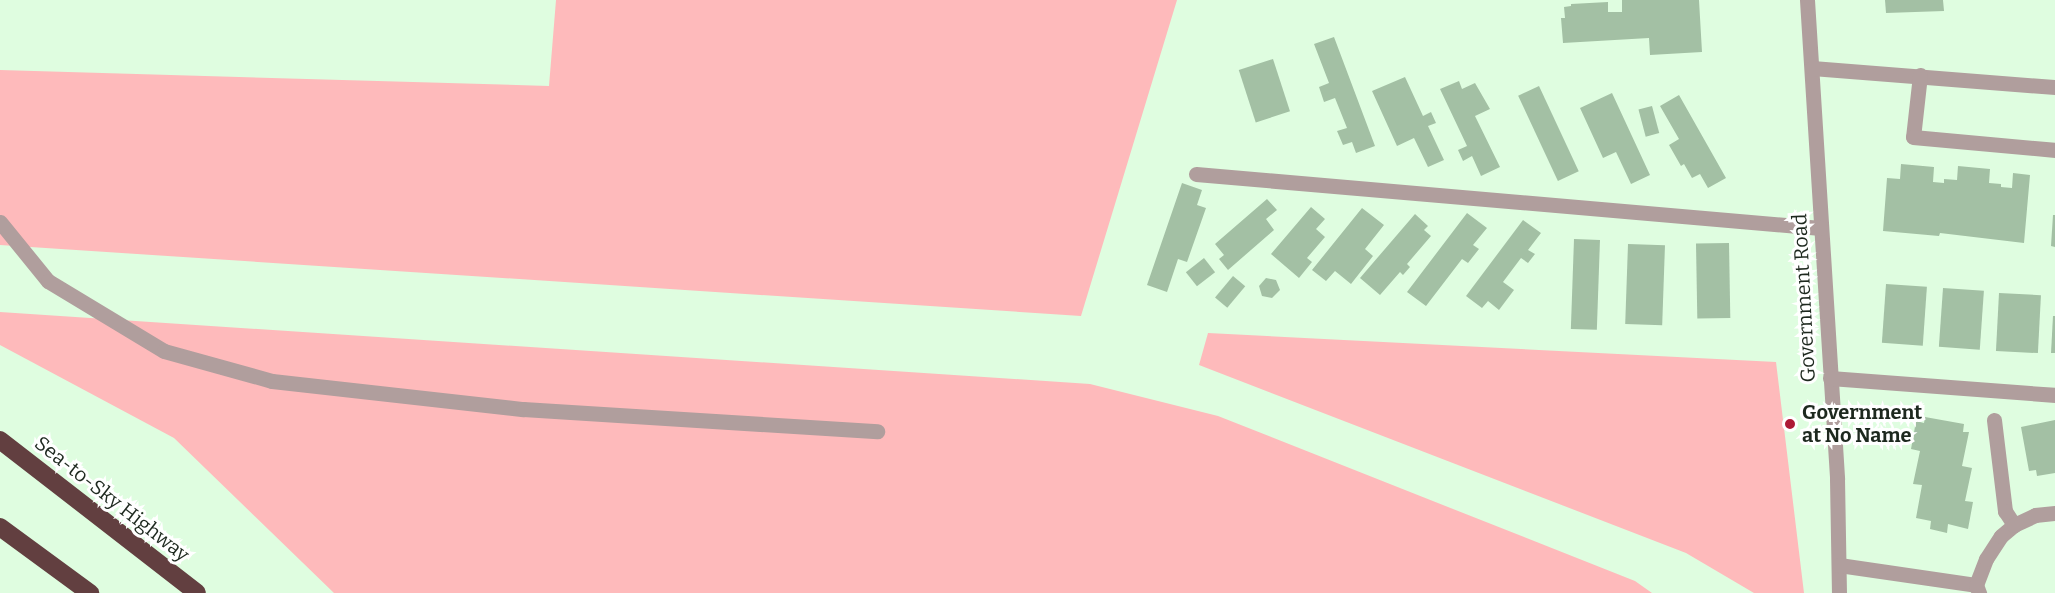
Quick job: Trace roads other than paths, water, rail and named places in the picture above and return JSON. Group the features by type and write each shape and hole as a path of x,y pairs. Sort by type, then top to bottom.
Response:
{"highway":[{"name":"Sea-to-Sky Highway","path":"0,440 197,593"},
{"path":"0,527 90,593"}],"street":[{"name":"Government Road","path":"1808,0 1837,479 1839,593"},
{"path":"1812,68 2055,87"},
{"path":"1920,75 1913,137 2055,150"},
{"path":"1196,174 1821,228"},
{"path":"0,222 48,280 164,351 272,381 523,409 877,431"},
{"path":"1830,378 2055,395"},
{"path":"1994,420 2004,511 2013,525"},
{"path":"1839,565 1977,589 1986,560 2001,536 2013,525 2035,516 2055,513"}],"place":[{"name":"Government at No Name","path":"1790,424"}]}
